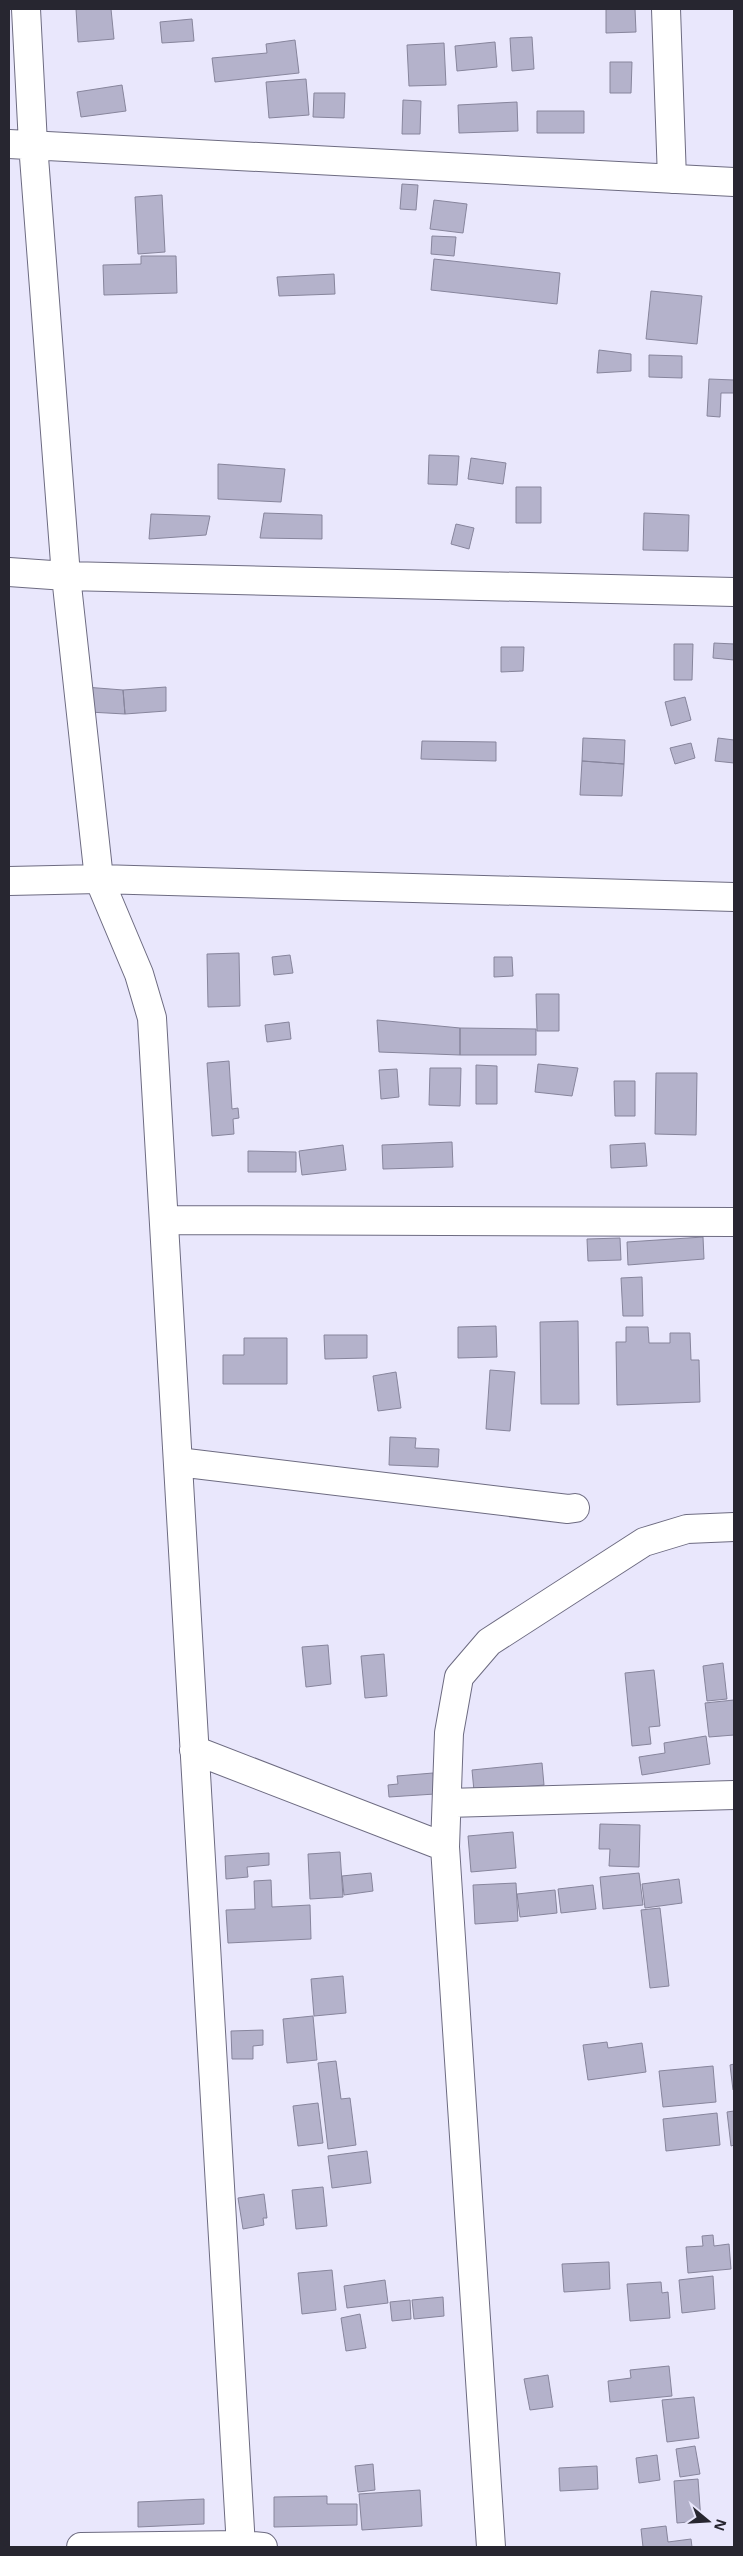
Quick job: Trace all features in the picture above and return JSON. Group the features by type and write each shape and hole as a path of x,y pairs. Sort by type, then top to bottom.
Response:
{"street":[{"path":"26,9 21,144 99,879 139,974 152,1018 194,1750 248,2546 81,2547"},
{"path":"666,9 672,178"},
{"path":"21,144 734,182"},
{"path":"9,572 66,576 734,592"},
{"path":"9,881 99,879 734,897"},
{"path":"164,1220 734,1222"},
{"path":"178,1462 568,1509 575,1508"},
{"path":"491,2547 445,1847 449,1733 459,1677 489,1642 644,1542 687,1529 734,1527"},
{"path":"194,1750 445,1847"},
{"path":"447,1804 734,1795"}],"building":[{"path":"76,9 111,9 114,39 78,42"},
{"path":"606,9 635,9 636,32 606,33"},
{"path":"192,19 194,41 162,43 160,22"},
{"path":"532,37 534,69 512,71 510,38"},
{"path":"295,40 299,73 215,82 212,58 267,53 266,44"},
{"path":"495,42 497,67 457,71 455,46"},
{"path":"444,43 446,85 409,86 407,45"},
{"path":"610,62 632,62 631,93 610,93"},
{"path":"306,79 309,115 269,118 266,82"},
{"path":"122,85 126,111 81,117 77,92"},
{"path":"314,93 345,93 344,118 313,117"},
{"path":"403,100 421,101 420,134 402,134"},
{"path":"517,102 518,131 459,133 458,105"},
{"path":"537,111 584,111 584,133 537,133"},
{"path":"402,184 418,185 416,210 400,209"},
{"path":"162,195 165,252 138,254 135,197"},
{"path":"434,200 467,204 463,233 430,229"},
{"path":"432,236 456,237 454,256 431,254"},
{"path":"141,256 176,256 177,293 104,295 103,265 141,264"},
{"path":"434,259 560,273 557,304 431,290"},
{"path":"334,274 335,294 279,296 277,277"},
{"path":"651,291 702,296 697,344 646,339"},
{"path":"599,350 631,354 631,371 597,373"},
{"path":"649,355 682,356 682,378 649,377"},
{"path":"709,379 734,380 734,393 721,393 720,417 707,416"},
{"path":"429,455 459,456 457,485 428,484"},
{"path":"471,458 506,463 503,484 468,479"},
{"path":"218,464 285,469 281,502 218,499"},
{"path":"516,487 541,487 541,523 516,523"},
{"path":"264,513 322,515 322,539 260,538"},
{"path":"644,513 689,515 688,551 643,550"},
{"path":"151,514 210,516 206,535 149,539"},
{"path":"456,524 474,528 469,549 451,544"},
{"path":"714,643 734,644 734,660 713,658"},
{"path":"674,644 693,644 692,680 674,680"},
{"path":"501,647 524,647 523,671 501,672"},
{"path":"85,687 123,690 125,714 89,712"},
{"path":"166,687 166,711 125,714 123,690"},
{"path":"685,697 691,720 671,726 665,702"},
{"path":"583,738 625,740 624,764 582,761"},
{"path":"718,738 734,740 734,763 715,761"},
{"path":"422,741 496,742 496,761 421,759"},
{"path":"691,743 695,758 675,764 670,748"},
{"path":"582,761 624,764 622,796 580,795"},
{"path":"239,953 240,1006 208,1007 207,954"},
{"path":"290,955 293,973 274,975 272,957"},
{"path":"494,957 512,957 513,976 494,977"},
{"path":"536,994 559,994 559,1031 537,1031"},
{"path":"377,1020 460,1028 460,1055 379,1052"},
{"path":"289,1022 291,1039 267,1042 265,1025"},
{"path":"460,1028 536,1029 536,1055 460,1055"},
{"path":"229,1061 232,1109 238,1108 239,1118 233,1119 234,1134 212,1136 207,1063"},
{"path":"538,1064 578,1068 572,1096 535,1092"},
{"path":"476,1065 497,1066 497,1104 476,1104"},
{"path":"430,1068 461,1068 460,1106 429,1105"},
{"path":"397,1069 399,1097 381,1099 379,1070"},
{"path":"656,1073 697,1073 696,1135 655,1134"},
{"path":"614,1081 635,1081 635,1116 615,1116"},
{"path":"452,1142 453,1167 383,1169 382,1145"},
{"path":"645,1143 647,1166 611,1168 610,1145"},
{"path":"343,1145 346,1170 302,1175 299,1151"},
{"path":"248,1151 296,1152 296,1172 248,1172"},
{"path":"703,1237 704,1259 628,1265 627,1242"},
{"path":"620,1238 621,1260 588,1261 587,1239"},
{"path":"642,1277 643,1316 623,1316 621,1278"},
{"path":"578,1321 579,1404 541,1404 540,1322"},
{"path":"496,1326 497,1357 458,1358 458,1327"},
{"path":"626,1327 648,1327 649,1343 670,1343 670,1333 690,1333 691,1360 699,1360 700,1402 617,1405 616,1342 626,1342"},
{"path":"324,1335 367,1335 367,1358 325,1359"},
{"path":"244,1338 287,1338 287,1384 223,1384 223,1355 244,1355"},
{"path":"490,1370 515,1372 510,1431 486,1429"},
{"path":"396,1372 401,1408 378,1411 373,1376"},
{"path":"390,1437 416,1438 415,1448 439,1449 438,1467 389,1465"},
{"path":"328,1645 331,1684 306,1687 302,1647"},
{"path":"384,1654 387,1696 365,1698 361,1656"},
{"path":"723,1663 727,1699 707,1701 703,1666"},
{"path":"654,1670 660,1726 649,1727 651,1744 632,1746 625,1673"},
{"path":"734,1700 734,1735 709,1737 705,1703"},
{"path":"706,1736 710,1764 642,1775 639,1757 665,1753 664,1743"},
{"path":"542,1763 544,1785 474,1791 472,1770"},
{"path":"433,1773 435,1794 389,1797 388,1785 398,1784 397,1776"},
{"path":"600,1824 640,1825 639,1867 609,1866 610,1849 599,1849"},
{"path":"513,1832 516,1868 471,1872 468,1836"},
{"path":"340,1852 343,1897 310,1899 308,1854"},
{"path":"269,1853 269,1865 247,1867 248,1877 226,1879 225,1856"},
{"path":"371,1873 373,1891 344,1895 342,1876"},
{"path":"639,1873 643,1905 603,1909 600,1877"},
{"path":"679,1879 682,1903 645,1908 642,1884"},
{"path":"271,1880 272,1907 310,1905 311,1939 228,1943 226,1910 255,1909 254,1881"},
{"path":"516,1883 518,1921 475,1924 473,1885"},
{"path":"593,1885 596,1909 561,1913 558,1889"},
{"path":"555,1890 557,1913 520,1917 517,1894"},
{"path":"660,1908 669,1986 650,1988 641,1910"},
{"path":"343,1976 346,2013 314,2016 311,1979"},
{"path":"313,2016 317,2060 287,2063 283,2019"},
{"path":"263,2030 263,2045 253,2046 253,2059 232,2059 231,2031"},
{"path":"607,2042 608,2048 642,2043 646,2072 588,2080 583,2045"},
{"path":"336,2061 341,2099 350,2098 356,2145 328,2149 318,2063"},
{"path":"734,2064 734,2089 733,2090 730,2065"},
{"path":"713,2066 716,2102 663,2107 659,2071"},
{"path":"318,2103 323,2143 298,2146 293,2106"},
{"path":"734,2111 734,2145 731,2146 727,2112"},
{"path":"717,2113 720,2145 666,2151 663,2119"},
{"path":"367,2151 371,2183 332,2188 328,2156"},
{"path":"323,2187 327,2226 296,2229 292,2190"},
{"path":"264,2194 267,2218 263,2218 264,2225 243,2229 238,2198"},
{"path":"713,2235 714,2246 729,2244 731,2269 688,2273 686,2247 703,2246 702,2236"},
{"path":"609,2262 610,2289 564,2292 562,2264"},
{"path":"332,2270 336,2310 302,2314 298,2273"},
{"path":"713,2276 715,2309 682,2313 679,2280"},
{"path":"385,2280 388,2303 347,2308 344,2286"},
{"path":"661,2282 662,2293 668,2292 670,2318 630,2321 627,2284"},
{"path":"443,2297 444,2316 414,2319 412,2300"},
{"path":"410,2300 411,2319 392,2321 390,2302"},
{"path":"360,2314 366,2348 346,2351 341,2318"},
{"path":"669,2366 672,2396 610,2402 608,2381 631,2378 630,2370"},
{"path":"548,2375 553,2407 530,2410 524,2379"},
{"path":"694,2397 699,2438 667,2442 662,2400"},
{"path":"695,2446 700,2474 680,2477 676,2449"},
{"path":"657,2455 660,2480 639,2483 636,2458"},
{"path":"373,2464 375,2490 358,2492 355,2466"},
{"path":"597,2466 598,2489 560,2491 559,2468"},
{"path":"698,2479 701,2521 677,2523 674,2481"},
{"path":"420,2490 422,2526 362,2530 359,2494"},
{"path":"327,2496 327,2504 357,2504 357,2525 274,2527 274,2497"},
{"path":"204,2499 204,2524 138,2527 138,2502"},
{"path":"666,2526 668,2542 691,2539 692,2547 643,2547 641,2529"}]}
